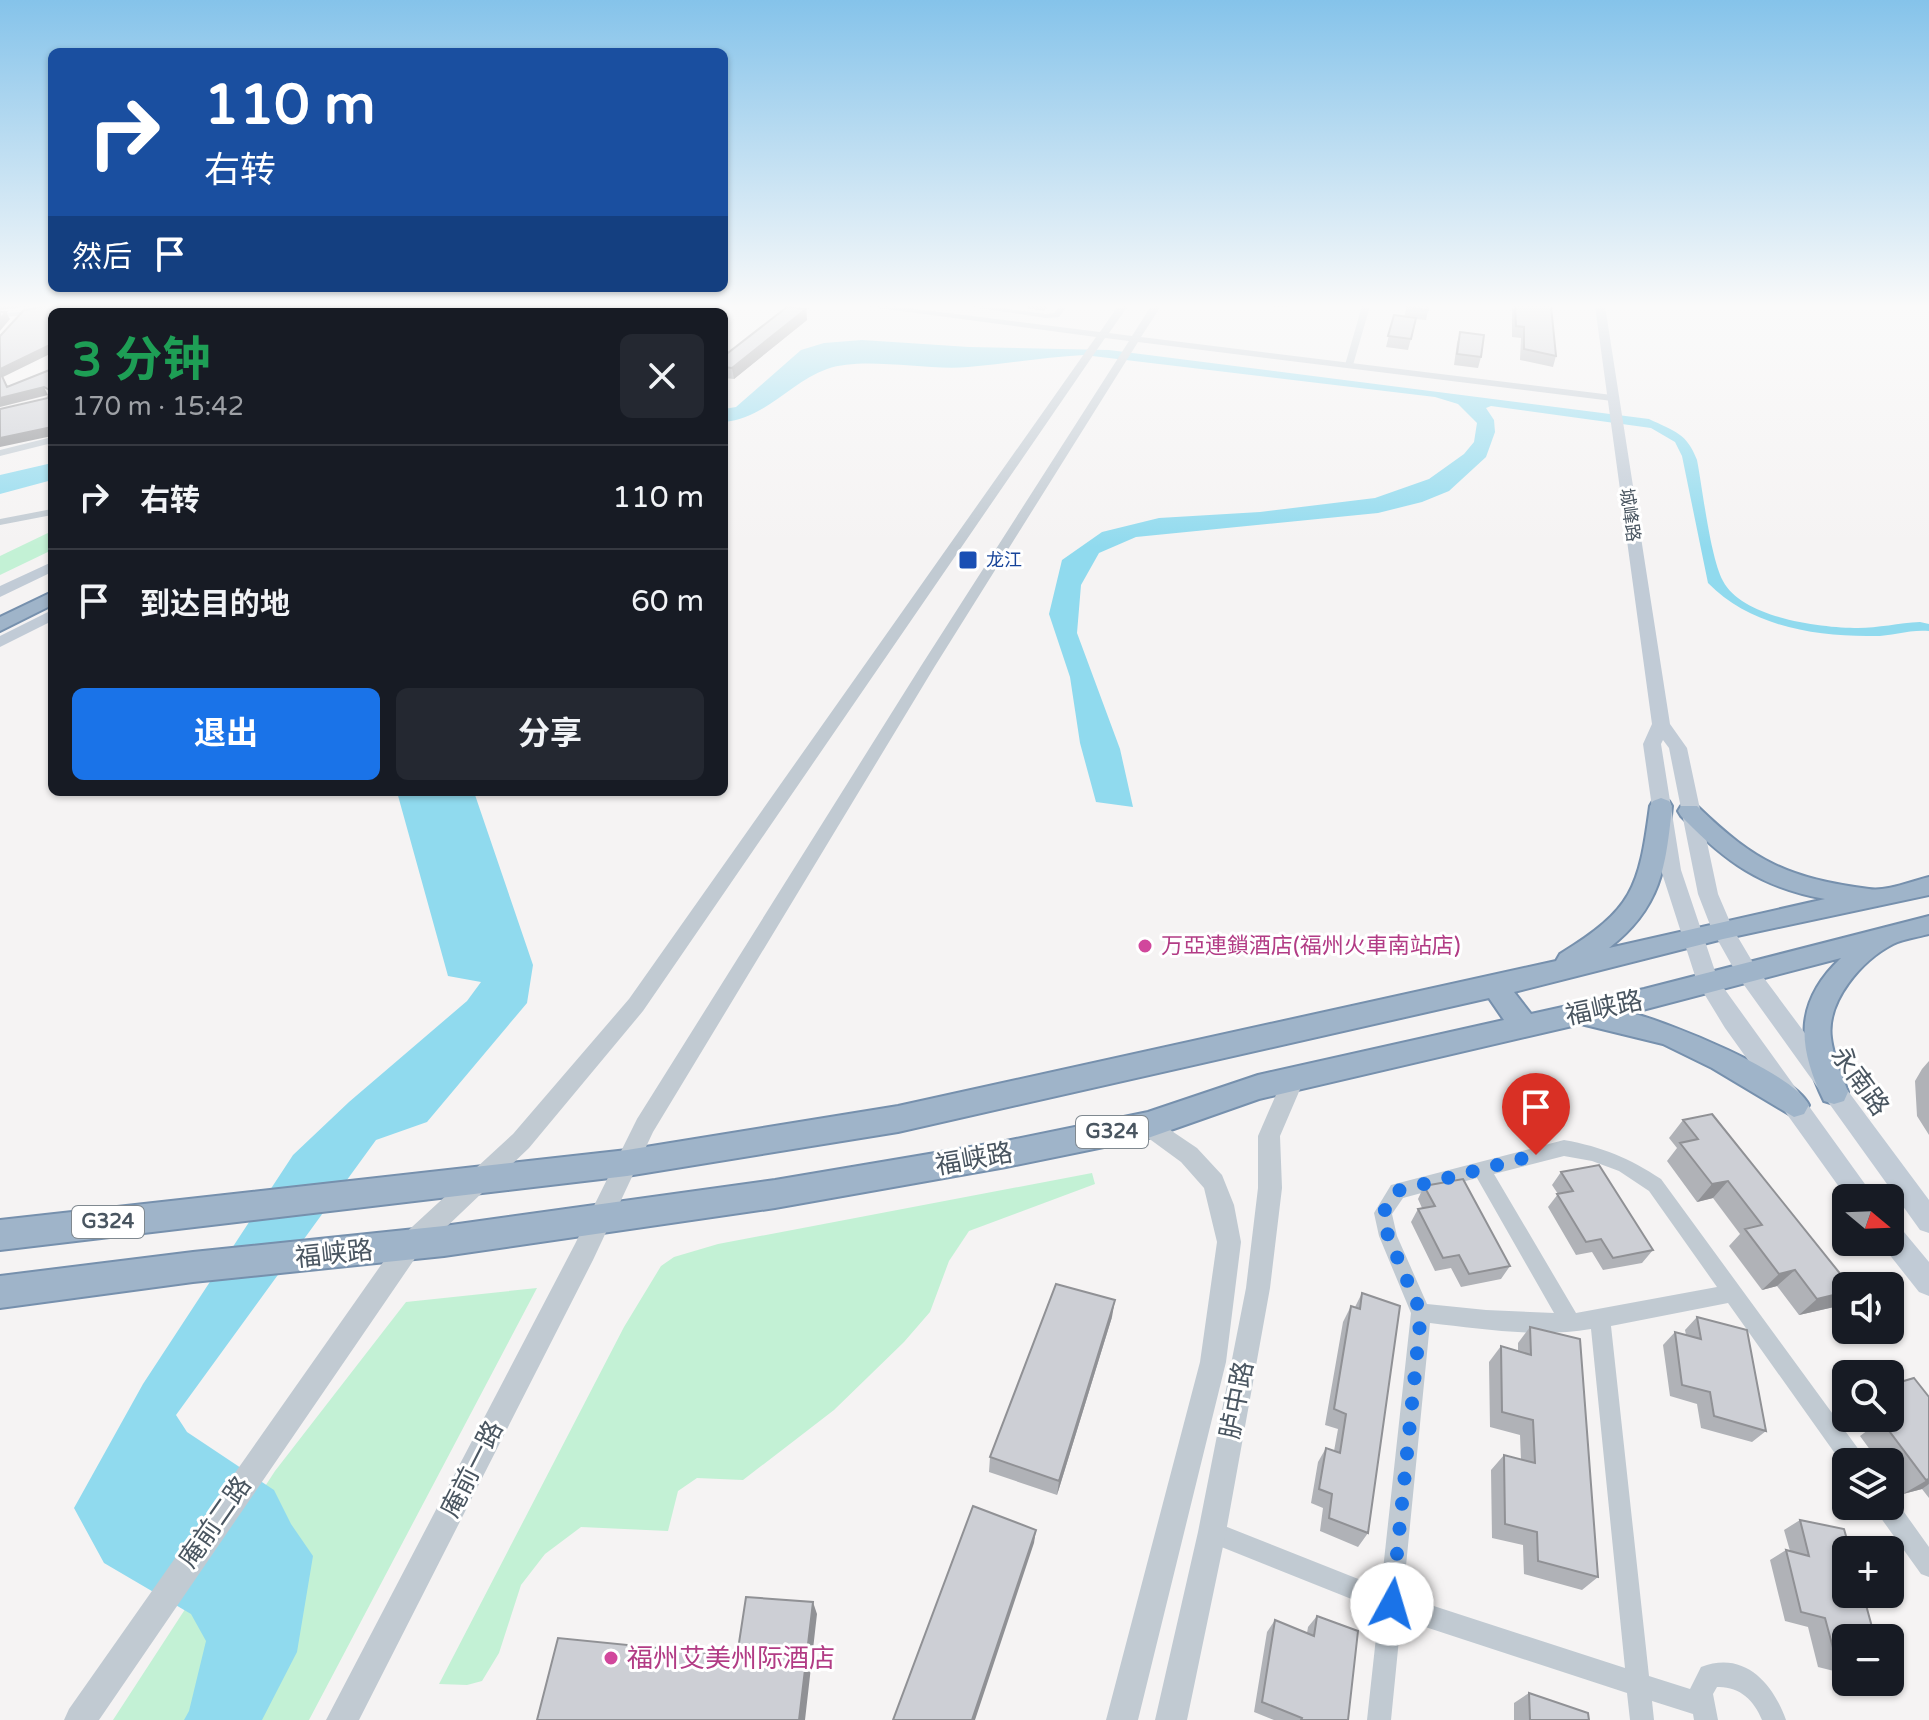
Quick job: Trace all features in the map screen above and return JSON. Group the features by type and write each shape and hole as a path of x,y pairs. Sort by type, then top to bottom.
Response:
{"highway":[{"path":"0,609 48,584"},
{"path":"0,625 48,600"},
{"path":"1545,974 1588,950 1622,925 1646,894 1655,865 1661,806"},
{"path":"1689,811 1749,866 1803,887 1878,897"},
{"name":"福峡路","path":"0,1235 217,1208 480,1182 627,1163 898,1119 1495,986 1723,930 1878,897 1923,893"},
{"name":"福峡路","path":"0,1292 193,1267 409,1246 775,1194 1006,1154 1148,1125 1258,1087 1708,982 1929,925"},
{"path":"1834,1092 1817,1037 1820,1011 1840,974 1860,954 1897,932"},
{"path":"1495,986 1524,1026"},
{"path":"1568,1015 1614,1019 1684,1038 1729,1062 1794,1105"}],"main road":[{"name":"城峰路","path":"1610,386 1661,724 1678,748 1708,894 1723,930 1747,972"},
{"path":"0,592 48,568"},
{"path":"0,642 48,617"},
{"name":"城峰路","path":"1661,724 1652,744 1675,888 1708,982 1852,1184"},
{"path":"1667,843 1697,849"},
{"name":"永南路","path":"1747,972 1929,1221"},
{"path":"1904,1252 1929,1283"}],"street":[{"name":"庵前二路","path":"80,1720 409,1246 521,1141 636,1005 1068,386"},
{"name":"庵前一路","path":"342,1720 645,1126 722,997 1104,386"},
{"path":"1518,386 1612,398"},
{"path":"0,453 48,441"},
{"path":"0,522 48,513"},
{"name":"胪中路","path":"1171,1720 1212,1532 1260,1275 1270,1188 1269,1136 1293,1080"},
{"name":"胪中路","path":"1122,1720 1213,1362 1229,1242 1214,1182 1189,1155 1148,1125"},
{"path":"1379,1720 1421,1313 1388,1236 1383,1213 1397,1191 1564,1148 1593,1153 1625,1165 1655,1185 1844,1448"},
{"path":"1481,1169 1571,1323"},
{"path":"1421,1313 1486,1320 1571,1323 1732,1293"},
{"path":"1600,1318 1642,1720"},
{"path":"1896,1520 1929,1566"},
{"path":"1212,1532 1392,1604 1638,1683 1704,1713"},
{"path":"1704,1713 1701,1693 1710,1676 1730,1673 1754,1687 1764,1698 1774,1720"}],"green space":[{"path":"48,533 48,552 0,575 0,556"},
{"path":"1092,1173 1095,1184 969,1231 949,1261 930,1312 904,1342 834,1410 743,1480 697,1478 678,1491 668,1531 581,1527 545,1554 521,1585 499,1653 482,1681 467,1685 439,1684 624,1327 661,1266 674,1257 718,1244"},
{"path":"537,1288 309,1720 113,1720 275,1471 406,1302"}],"water":[{"path":"760,386 796,386 752,414 728,421 728,408 736,407"},
{"path":"1345,386 1393,386 1649,419 1679,434 1693,451 1714,556 1723,581 1733,594 1764,612 1804,623 1858,628 1920,622 1929,624 1929,631 1874,636 1829,634 1785,626 1743,610 1708,583 1682,456 1675,442 1651,428 1491,406 1486,408 1494,420 1495,432 1486,457 1449,491 1422,502 1378,513 1136,537 1099,553 1081,585 1077,633 1120,749 1133,807 1096,802 1080,743 1070,677 1049,614 1062,560 1102,532 1159,518 1260,512 1375,498 1429,479 1464,454 1474,442 1477,423 1458,404 1435,397"},
{"path":"48,464 48,481 0,494 0,475"},
{"path":"398,796 475,796 533,965 527,1003 427,1122 376,1140 176,1415 187,1432 274,1490 291,1524 313,1556 297,1652 262,1720 184,1720 189,1711 206,1641 191,1614 104,1563 74,1508 143,1384 293,1155 349,1102 467,1001 481,982 448,976"}],"building":[{"path":"0,386 48,386 48,389 44,387 0,398"},
{"path":"48,398 48,428 0,438 0,409"},
{"path":"1712,1114 1839,1272 1832,1272 1832,1295 1817,1299 1795,1270 1779,1274 1745,1229 1762,1225 1728,1181 1712,1184 1680,1143 1698,1139 1683,1120"},
{"path":"1599,1165 1653,1250 1613,1258 1601,1239 1586,1242 1557,1194 1573,1191 1561,1172"},
{"path":"1463,1179 1510,1266 1469,1274 1459,1255 1443,1258 1418,1209 1435,1206 1424,1186"},
{"path":"1056,1284 1115,1300 1059,1481 990,1457"},
{"path":"1362,1293 1400,1306 1368,1533 1329,1518 1332,1494 1319,1489 1326,1448 1340,1453 1346,1414 1334,1409 1351,1306 1360,1309"},
{"path":"1697,1317 1747,1330 1766,1431 1714,1416 1710,1392 1682,1385 1675,1332 1701,1339"},
{"path":"1530,1327 1580,1339 1598,1577 1538,1561 1537,1532 1505,1524 1504,1455 1535,1463 1533,1420 1502,1412 1501,1346 1531,1355"},
{"path":"1914,1378 1929,1397 1929,1479 1926,1480 1890,1432 1904,1432 1904,1381"},
{"path":"973,1506 1036,1530 972,1720 893,1720"},
{"path":"1800,1520 1844,1529 1846,1536 1832,1536 1832,1608 1867,1608 1871,1624 1832,1624 1832,1644 1825,1618 1801,1612 1786,1550 1809,1556"},
{"name":"福州艾美州际酒店","path":"746,1597 813,1602 799,1720 537,1720 558,1638 737,1656"},
{"path":"1317,1616 1358,1631 1348,1720 1301,1720 1262,1702 1275,1620 1314,1636"},
{"path":"1529,1693 1588,1713 1589,1720 1530,1720"}],"place":[{"name":"龙江","path":"968,560"},
{"name":"万亞連鎖酒店(福州火車南站店)","path":"1145,946"},
{"name":"福州艾美州际酒店","path":"611,1658"}],"route":[{"path":"1392,1604 1421,1313 1388,1236 1383,1213 1397,1191 1536,1155"}]}
